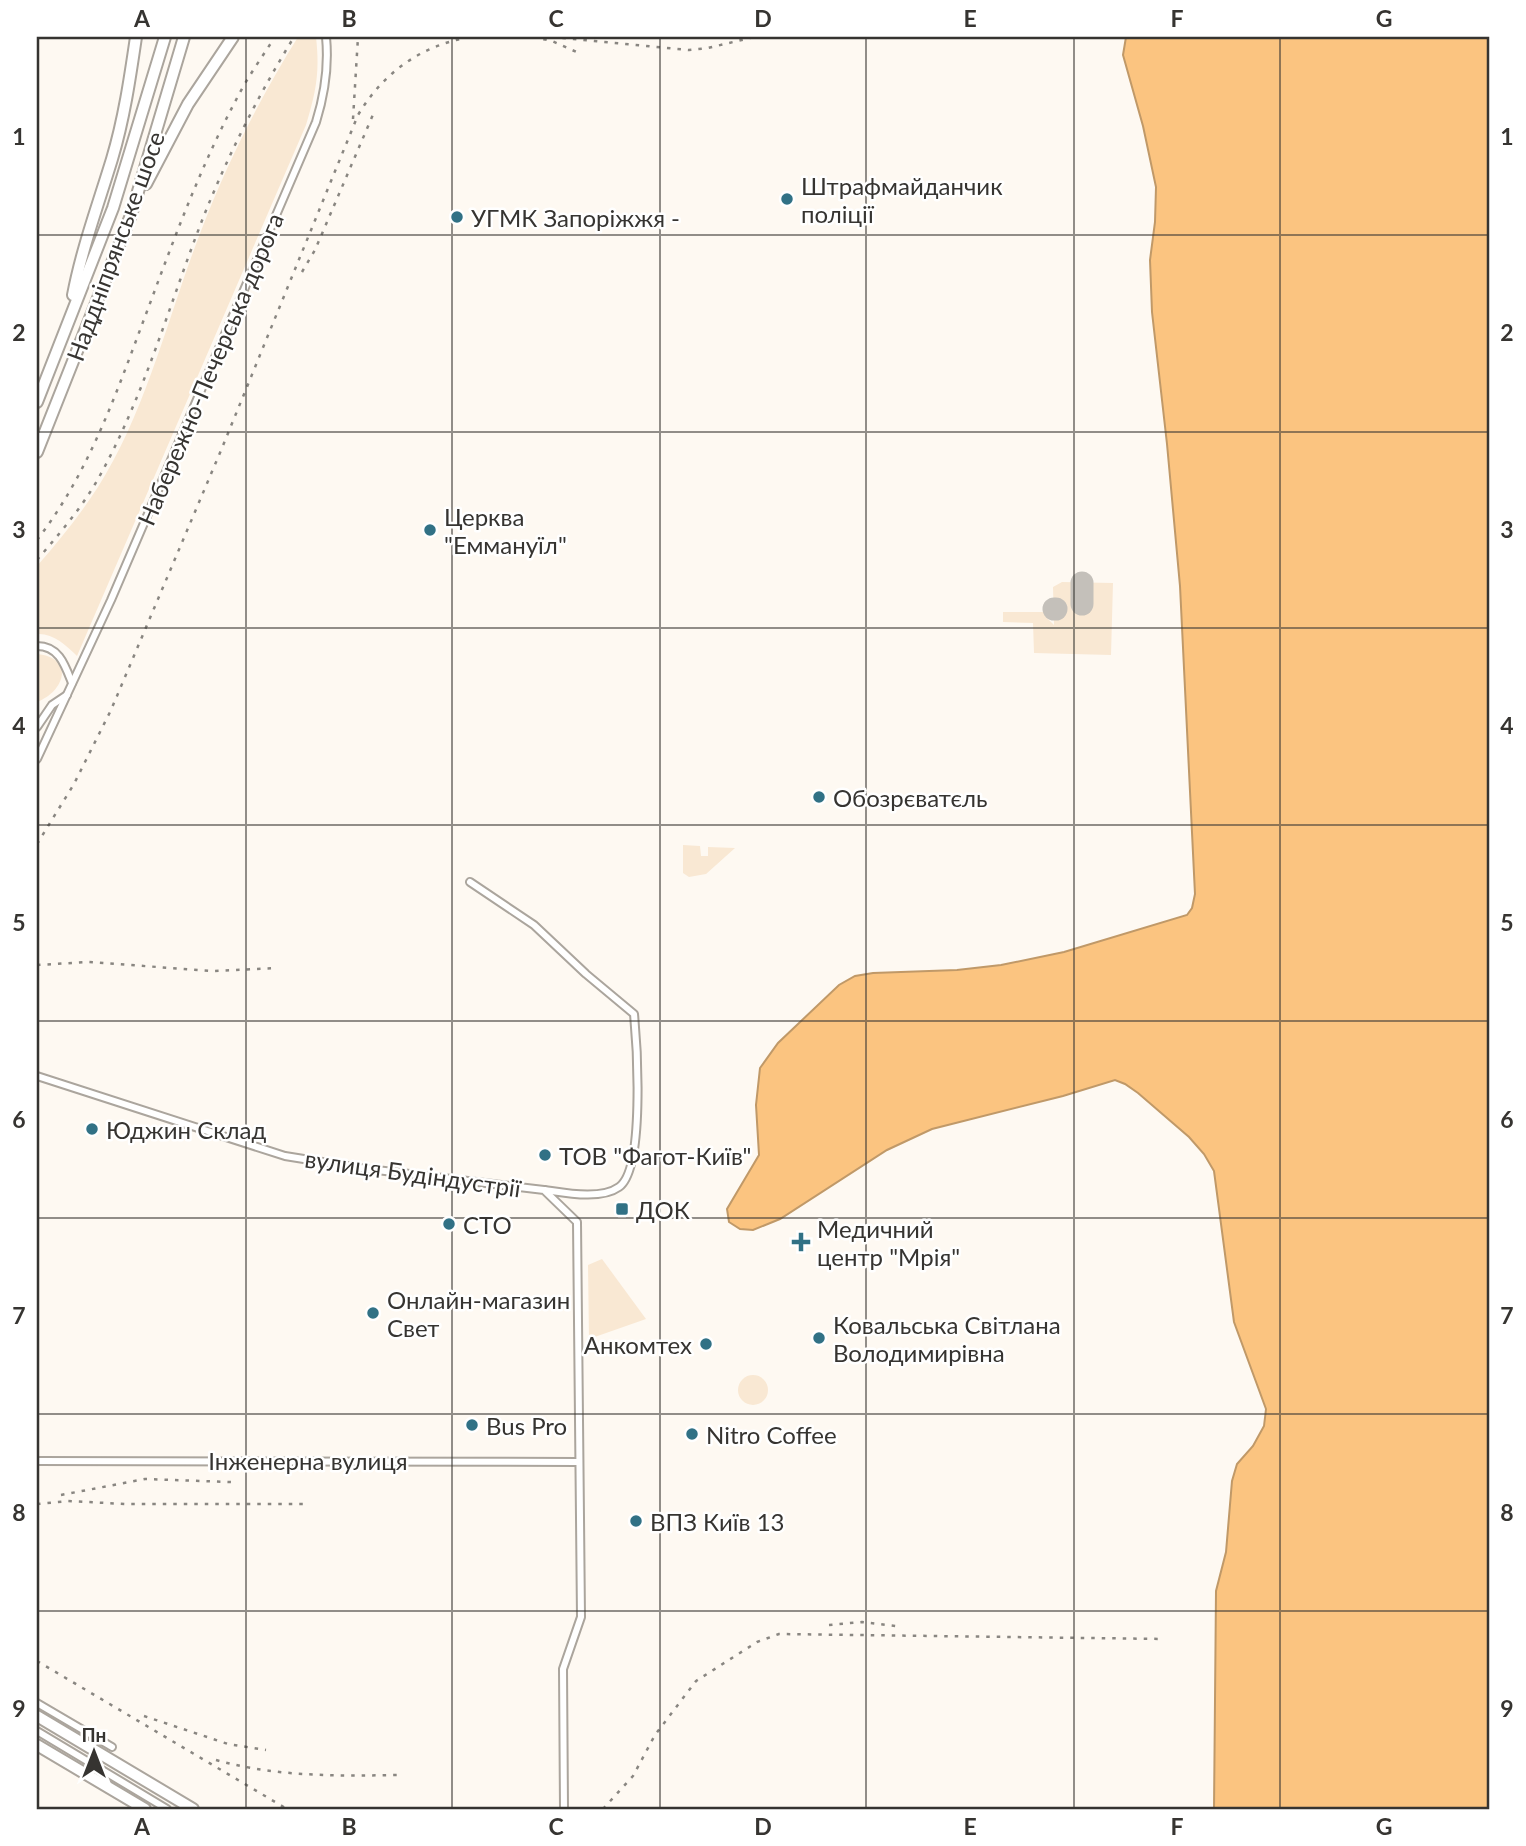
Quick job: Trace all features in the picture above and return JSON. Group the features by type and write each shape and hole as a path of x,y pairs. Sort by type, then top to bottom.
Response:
{"main road":[{"path":"69,320 78,270 125,109 136,37"},
{"name":"Наддніпрянське шосе","path":"37,402 113,208 165,37"},
{"name":"Наддніпрянське шосе","path":"37,452 131,215 184,37"},
{"path":"131,215 188,104 233,37"},
{"path":"37,1716 192,1809"},
{"path":"37,1745 145,1809"}],"street":[{"name":"Набережно-Печерська дорога","path":"37,759 111,600 316,122 326,85 326,37"},
{"path":"37,646 50,648 60,656 72,682"},
{"name":"Набережно-Печерська дорога","path":"37,727 52,705 66,695"},
{"path":"470,883 534,925 634,1014 638,1079 634,1144 628,1176 621,1186 611,1192 595,1194 544,1190"},
{"name":"вулиця Будіндустрії","path":"37,1076 285,1156 360,1168 544,1190 577,1222 581,1617 563,1669 564,1809"},
{"name":"Інженерна вулиця","path":"37,1461 579,1462"},
{"path":"37,1703 112,1747"},
{"path":"37,1731 167,1809"}],"shaded area":[{"path":"298,37 316,37 316,82 306,125 77,656 54,638 37,634 37,566 84,508 115,458 156,362 189,262 222,181 257,107"},
{"path":"1126,37 1489,37 1489,1809 1214,1809 1216,1591 1226,1552 1232,1481 1237,1464 1253,1446 1264,1426 1266,1409 1234,1322 1214,1171 1189,1137 1138,1093 1115,1080 932,1129 887,1150 780,1219 753,1230 740,1229 729,1222 727,1209 759,1155 756,1105 760,1068 778,1043 839,985 855,976 873,973 957,970 1001,965 1064,952 1187,915 1192,908 1195,894 1180,586 1152,312 1150,260 1156,187 1143,126 1123,55"},
{"path":"1062,582 1113,583 1111,655 1034,653 1033,623 1003,622 1003,612 1046,612 1046,617 1054,625 1053,587"},
{"path":"37,654 57,662 62,675 54,690 37,702"},
{"path":"683,845 700,846 701,856 708,856 708,847 735,848 706,874 689,877 683,873"},
{"path":"602,1259 646,1319 589,1339 588,1265"},
{"path":"753,1375 764,1379 768,1390 764,1401 753,1405 742,1401 738,1390 742,1379"}],"taxiway":[{"path":"1082,583 1082,604"}],"railway":[{"path":"37,540 73,485 102,428 211,150 240,92 275,37"},
{"path":"37,560 84,501 114,448 142,383 223,171 256,103 294,37"},
{"path":"353,119 358,37"},
{"path":"37,844 74,784 111,710 358,115 379,86 405,63 436,47 471,37"},
{"path":"533,37 552,41 581,54"},
{"path":"552,37 689,50 754,37"},
{"path":"302,272 315,250 375,110"},
{"path":"37,965 88,962 213,971 277,968"},
{"path":"61,1495 145,1479 231,1482"},
{"path":"37,1504 68,1501 125,1504 309,1504"},
{"path":"829,1625 862,1622 896,1626"},
{"path":"603,1809 633,1776 655,1735 696,1681 757,1642 779,1634 1164,1639"},
{"path":"37,1661 287,1809"},
{"path":"144,1716 228,1744 266,1750"},
{"path":"216,1760 284,1772 399,1775"}],"place":[{"name":"Штрафмайданчик поліції","path":"787,199"},
{"name":"УГМК Запоріжжя -","path":"457,217"},
{"name":"Церква \"Еммануїл\"","path":"430,530"},
{"name":"Обозрєватєль","path":"819,797"},
{"name":"Юджин Склад","path":"92,1129"},
{"name":"ТОВ \"Фагот-Київ\"","path":"545,1155"},
{"name":"ДОК","path":"622,1209"},
{"name":"СТО","path":"449,1224"},
{"name":"Медичний центр \"Мрія\"","path":"801,1242"},
{"name":"Онлайн-магазин Свет","path":"373,1313"},
{"name":"Ковальська Світлана Володимирівна","path":"819,1338"},
{"name":"Анкомтех","path":"706,1344"},
{"name":"Bus Pro","path":"472,1425"},
{"name":"Nitro Coffee","path":"692,1434"},
{"name":"ВПЗ Київ 13","path":"636,1521"}]}
